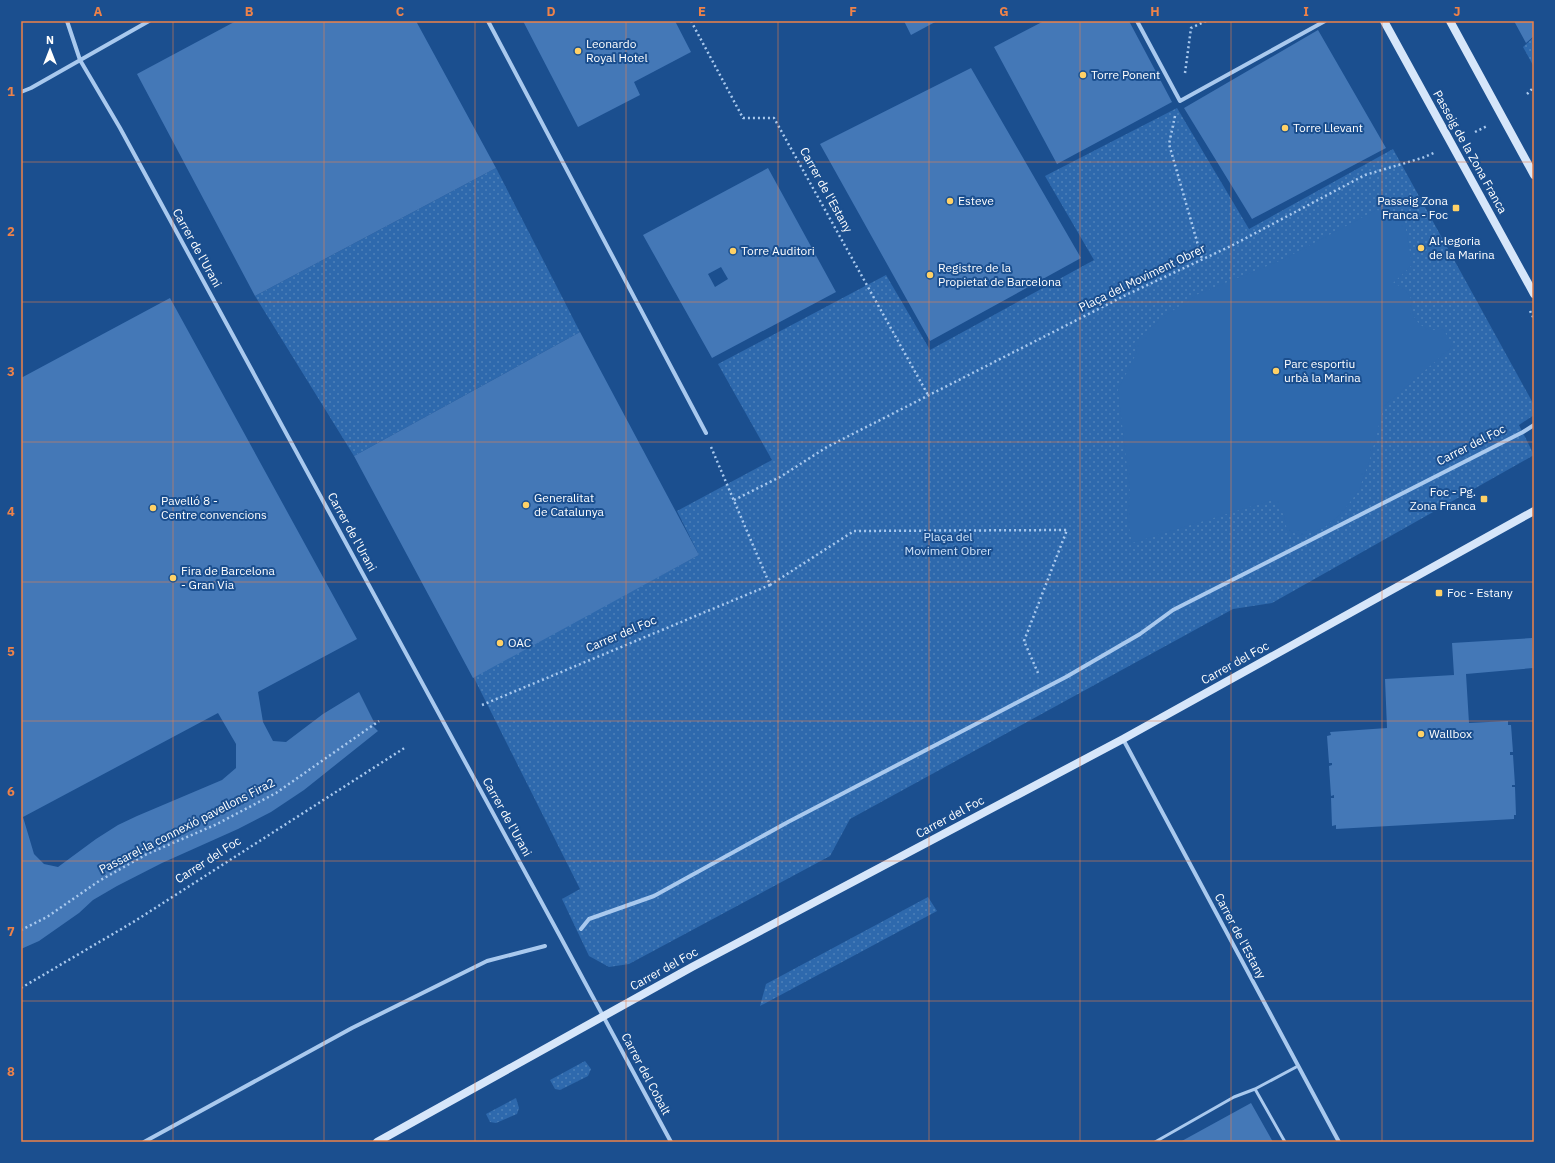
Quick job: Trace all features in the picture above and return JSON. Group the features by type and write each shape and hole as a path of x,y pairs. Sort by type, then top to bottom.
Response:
{"street":[{"name":"Carrer de l'Urani","path":"67,21 80,60 124,135 604,1016"},
{"path":"21,92 31,88 149,21"},
{"path":"488,21 706,434"},
{"path":"1137,21 1180,101 1325,21"},
{"name":"Passeig de la Zona Franca","path":"1384,21 1534,294"},
{"path":"1450,21 1534,175"},
{"name":"Carrer del Foc","path":"581,928 589,919 654,896 788,822 1066,677 1140,634 1173,610 1516,436 1534,425"},
{"name":"Carrer del Foc","path":"377,1142 699,963 1123,740 1534,511"},
{"name":"Carrer de l'Estany","path":"1123,740 1339,1142"},
{"path":"144,1142 352,1028 487,961 545,946"},
{"name":"Carrer del Cobalt","path":"604,1016 671,1142"}],"lane":[{"path":"1155,1142 1234,1097 1255,1089 1298,1066"},
{"path":"1255,1089 1285,1142"}],"path":[{"name":"Carrer de l'Estany","path":"691,21 743,118 774,118 928,395"},
{"path":"1202,259 1170,144 1177,108 1180,101 1191,28 1206,21"},
{"path":"1527,94 1534,87"},
{"path":"1475,132 1490,125"},
{"name":"Plaça del Moviment Obrer","path":"734,500 780,477 827,447 1126,295 1231,246 1365,175 1422,158 1436,152"},
{"path":"706,434 770,585 854,530 1067,530 1024,641 1044,688"},
{"name":"Carrer del Foc","path":"482,706 770,585"},
{"name":"Passarel·la connexió pavellons Fira2","path":"21,930 47,917 99,881 147,854 215,825 276,793 379,721"},
{"name":"Carrer del Foc","path":"21,988 135,921 406,747"}],"green space":[{"path":"1534,37 1534,67 1523,47"},
{"name":"Plaça del Moviment Obrer","path":"1177,108 1249,229 1393,149 1534,405 1534,415 1519,425 1534,455 1272,603 1233,609 850,819 830,856 629,964 609,967 589,956 562,899 580,889 473,676 699,555 677,511 772,460 718,364 886,275 930,350 1094,260 1045,176"},
{"path":"496,168 580,332 354,456 255,296"},
{"name":"Parc esportiu urbà la Marina","path":"1376,210 1396,212 1405,224 1412,265 1393,283 1401,287 1410,296 1412,300 1411,308 1417,321 1430,330 1435,330 1442,327 1453,346 1384,406 1369,462 1359,490 1342,513 1325,527 1301,536 1287,530 1284,515 1272,500 1132,543 1127,516 1130,492 1118,390 1137,352 1134,343 1163,317 1198,294 1284,259"},
{"path":"928,897 937,911 760,1006 766,984"},
{"path":"585,1061 591,1069 588,1076 560,1090 555,1089 550,1080"},
{"path":"516,1098 519,1108 517,1114 496,1123 490,1122 486,1114"}],"building":[{"path":"236,21 416,21 496,168 255,296 137,74"},
{"name":"Leonardo Royal Hotel","path":"523,21 675,21 691,52 634,82 640,95 578,127"},
{"path":"904,21 937,21 911,35"},
{"name":"Torre Ponent","path":"1044,21 1129,21 1172,102 1057,164 994,47"},
{"path":"1514,21 1534,21 1534,36 1526,43"},
{"name":"Torre Llevant","path":"1318,30 1386,148 1252,219 1184,108"},
{"name":"Esteve","path":"971,68 1081,258 930,341 820,144"},
{"name":"Torre Auditori","path":"768,168 836,292 712,358 643,235","holes":["721,267 728,279 715,287 708,274"]},
{"name":"Pavelló 8 - Centre convencions","path":"170,298 357,639 258,692 263,722 273,741 286,742 323,714 359,692 375,724 372,725 378,731 304,790 271,812 238,829 162,863 117,886 93,900 79,913 39,941 21,949 21,378","holes":["218,713 236,744 236,768 222,780 118,825 58,867 44,864 34,854 23,817"]},
{"name":"Generalitat de Catalunya","path":"580,332 699,555 473,678 354,456"},
{"name":"Wallbox","path":"1532,638 1533,668 1466,674 1469,723 1508,721 1508,725 1511,725 1513,752 1510,752 1510,755 1513,755 1515,785 1512,785 1512,787 1515,787 1516,815 1514,815 1514,819 1336,829 1336,825 1332,826 1331,798 1334,798 1334,795 1331,796 1329,766 1332,765 1332,763 1329,763 1327,736 1331,735 1330,732 1387,728 1385,679 1454,675 1452,643"},
{"path":"1251,1103 1273,1142 1180,1142"}],"place":[{"name":"Leonardo Royal Hotel","path":"578,51"},
{"name":"Torre Ponent","path":"1083,75"},
{"name":"Torre Llevant","path":"1285,128"},
{"name":"Esteve","path":"950,201"},
{"name":"Passeig Zona Franca - Foc","path":"1456,208"},
{"name":"Al·legoria de la Marina","path":"1421,248"},
{"name":"Torre Auditori","path":"733,251"},
{"name":"Registre de la Propietat de Barcelona","path":"930,275"},
{"name":"Parc esportiu urbà la Marina","path":"1276,371"},
{"name":"Foc - Pg. Zona Franca","path":"1484,499"},
{"name":"Generalitat de Catalunya","path":"526,505"},
{"name":"Pavelló 8 - Centre convencions","path":"153,508"},
{"name":"Fira de Barcelona - Gran Via","path":"173,578"},
{"name":"Foc - Estany","path":"1439,593"},
{"name":"OAC","path":"500,643"},
{"name":"Wallbox","path":"1421,734"}]}
